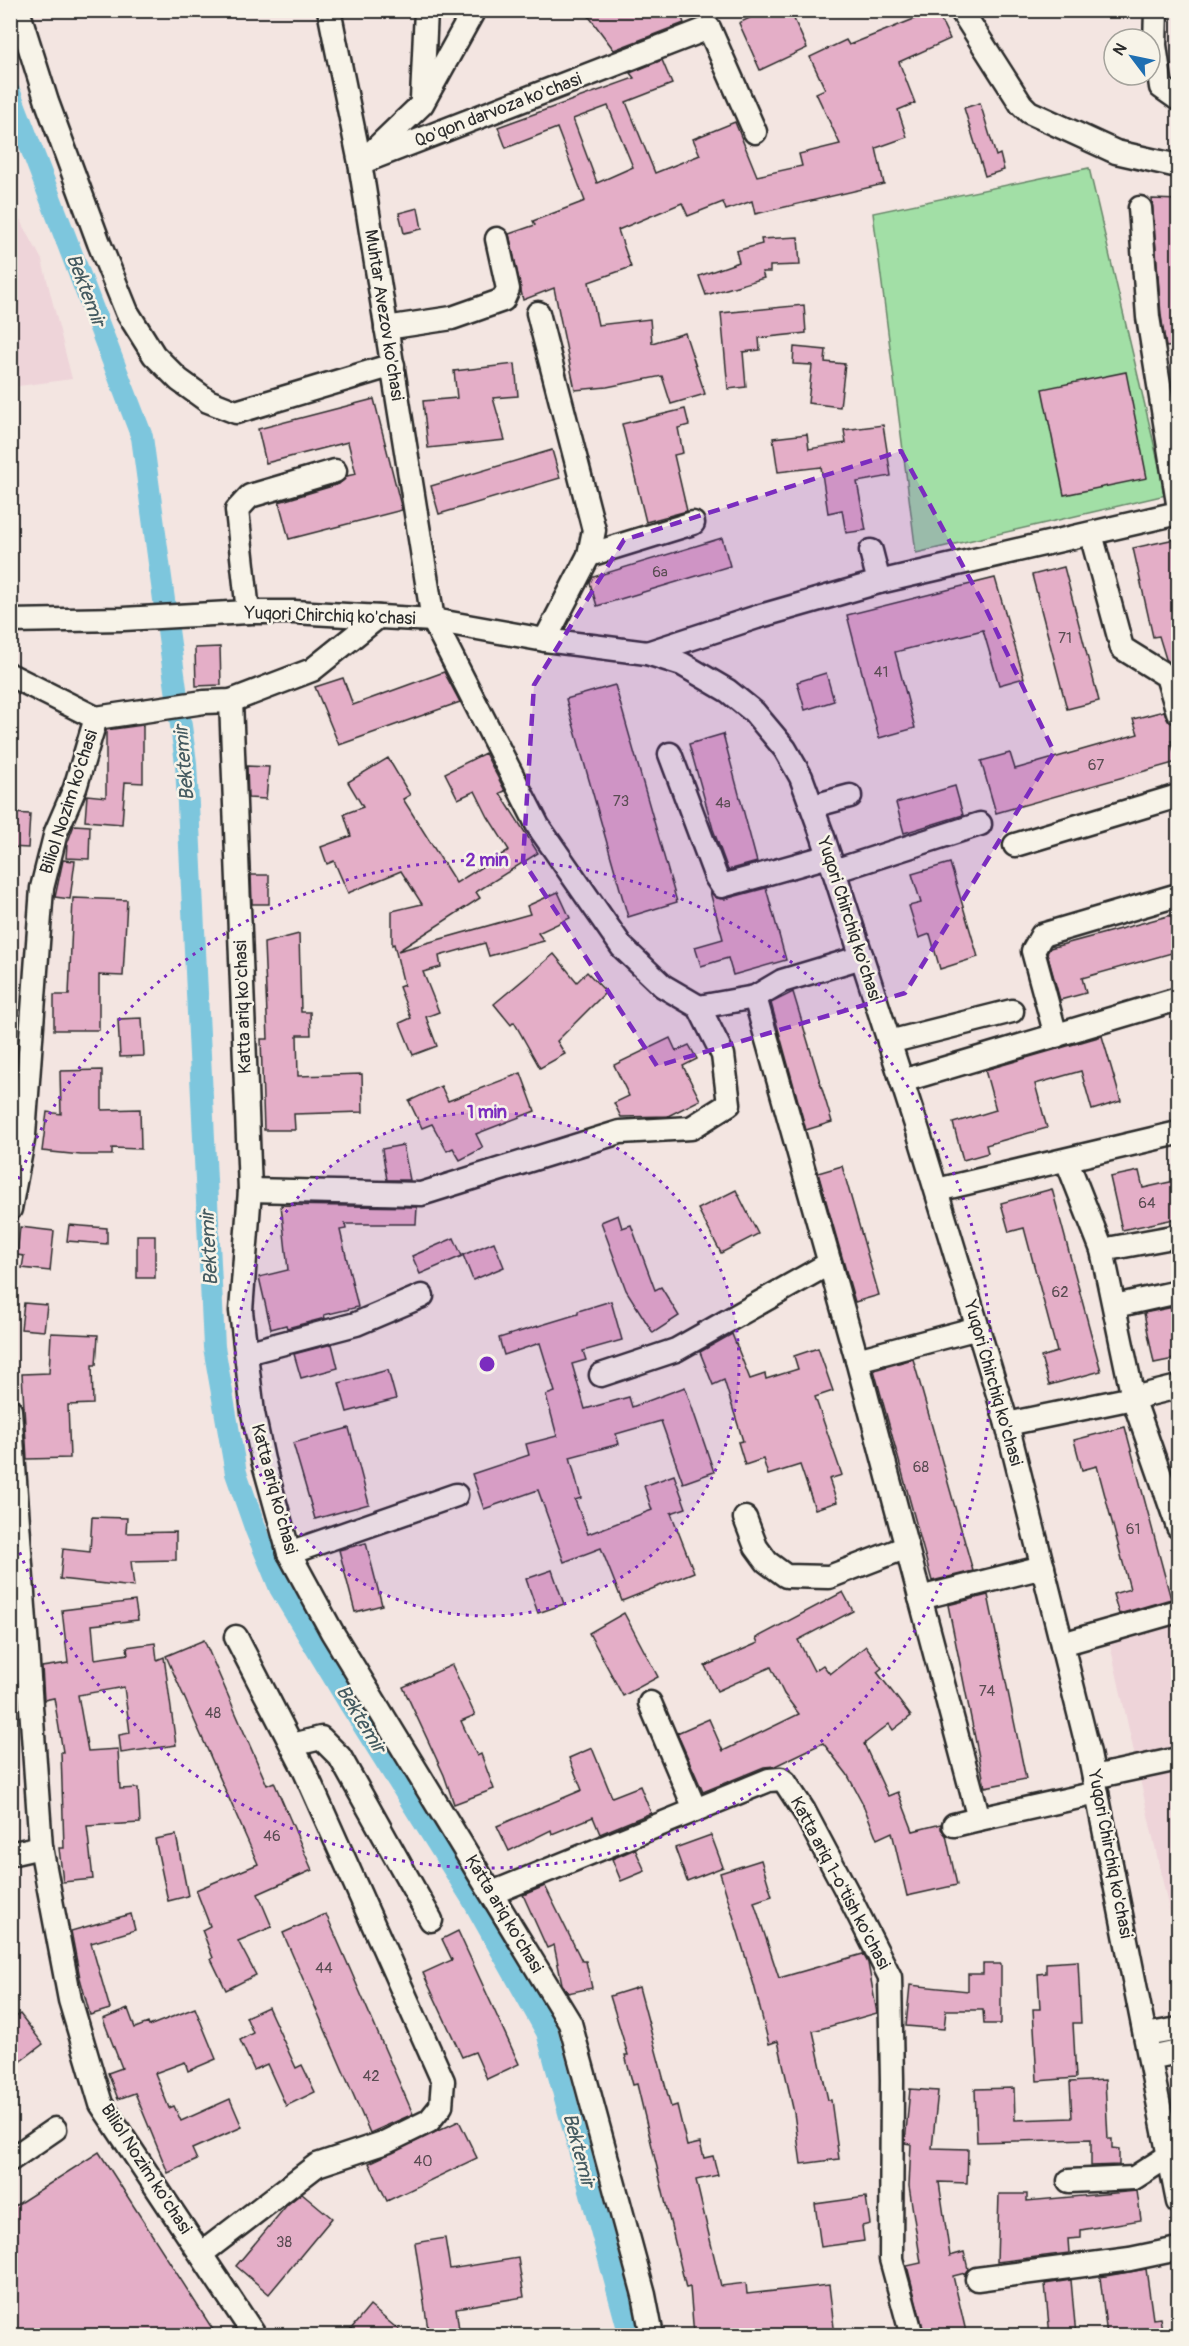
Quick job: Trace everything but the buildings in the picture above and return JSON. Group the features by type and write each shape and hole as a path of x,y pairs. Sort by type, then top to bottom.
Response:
{"street":[{"path":"18,10 47,102 127,312 154,355 179,380 208,401 236,412 393,365"},
{"name":"Muhtar Avezov ko'chasi","path":"329,10 360,163 433,620 538,826 622,947 663,986 699,1007"},
{"path":"422,104 426,10"},
{"name":"Qo'qon darvoza ko'chasi","path":"360,163 422,104 474,10"},
{"path":"961,10 1021,104 1029,112 1116,152 1179,166"},
{"path":"1156,10 1155,45 1161,87 1179,99"},
{"name":"Qo'qon darvoza ko'chasi","path":"360,163 709,28 755,132"},
{"path":"1140,208 1148,317 1179,503"},
{"path":"386,328 452,318 503,300 508,289 497,239"},
{"path":"538,313 594,530 589,555 544,640"},
{"path":"248,612 237,510 250,496 335,471"},
{"name":"Yuqori Chirchiq ko'chasi","path":"647,653 757,617 879,582 1179,513"},
{"path":"589,555 693,523"},
{"path":"1091,534 1122,648 1167,676 1179,712"},
{"path":"871,551 879,582"},
{"name":"Yuqori Chirchiq ko'chasi","path":"10,621 294,612 433,620 544,640 647,653 697,672 728,691 754,712 785,749 801,777 813,806 937,1190 1007,1424 1096,1785 1150,2058 1174,2154 1179,2202"},
{"path":"10,675 96,718 231,700 312,670 378,617"},
{"name":"Katta ariq ko'chasi","path":"231,700 250,1190 241,1311 255,1423 289,1553 332,1632 570,2023 644,2295 652,2336"},
{"name":"Biliol Nozim ko'chasi","path":"10,1209 24,1135 42,888 56,832 75,788 96,718"},
{"path":"670,754 716,877 723,886 832,864 980,824"},
{"path":"1015,845 1179,795"},
{"path":"813,806 850,796"},
{"path":"1056,1035 1033,951 1042,936 1179,895"},
{"path":"250,1190 421,1194 620,1132 691,1128 729,1104 723,1055 699,1007 755,997 782,981 862,957"},
{"path":"755,997 857,1360 980,1819"},
{"path":"902,1081 1179,999"},
{"path":"889,1042 1012,1011"},
{"path":"937,1190 1179,1133"},
{"path":"1067,1161 1102,1250 1133,1398 1179,1527"},
{"path":"1102,1250 1179,1236"},
{"path":"601,1375 676,1350 830,1263"},
{"path":"1115,1306 1179,1292"},
{"path":"246,1353 356,1324 422,1296"},
{"path":"857,1360 978,1328"},
{"path":"1007,1424 1179,1387"},
{"name":"Biliol Nozim ko'chasi","path":"10,1410 41,1847 70,2000 102,2103 255,2336"},
{"path":"289,1553 456,1495"},
{"path":"744,1518 756,1546 767,1562 786,1576 829,1577 907,1547"},
{"path":"920,1598 1043,1567"},
{"path":"1062,1644 1179,1611"},
{"path":"201,2254 317,2165 395,2138 429,2121 441,2106 443,2081 292,1745 236,1637"},
{"path":"650,1703 695,1809"},
{"path":"292,1745 321,1738 340,1757 431,1920"},
{"path":"954,1825 1179,1759"},
{"name":"Katta ariq 1-o'tish ko'chasi","path":"492,1893 769,1780 781,1779 785,1782 846,1890 890,1977 891,2259 912,2336"},
{"path":"10,1854 41,1847"},
{"path":"1146,2035 1179,2030"},
{"path":"1150,2058 1179,2052"},
{"path":"10,2160 55,2129"},
{"path":"1069,2181 1134,2178 1174,2154"},
{"path":"977,2279 1130,2259 1179,2249"}],"highlighted area":[{"path":"901,451 984,605 1054,752 905,993 657,1066 523,861 534,685 624,540"}],"shaded area":[{"path":"11,210 18,215 42,260 72,379 11,387"},
{"path":"1178,1618 1178,1950 1109,1640"}],"green space":[{"path":"1089,168 1166,495 916,553 873,213"}],"waterway":[{"name":"Bektemir","path":"10,93 142,437 186,763 214,1347 236,1473 280,1588 473,1900 547,2032 630,2336"}]}
